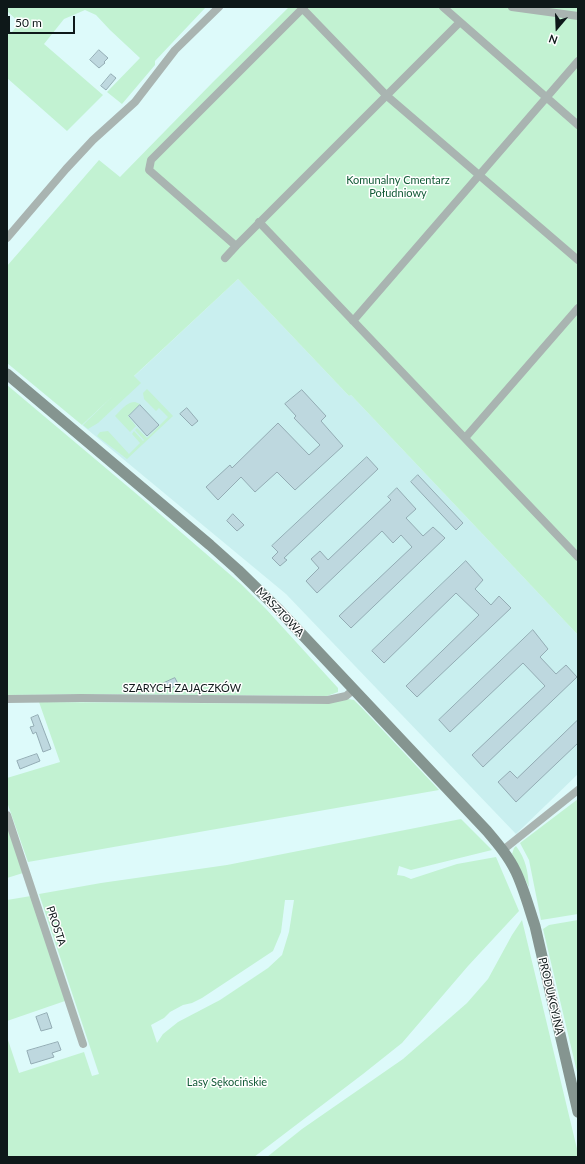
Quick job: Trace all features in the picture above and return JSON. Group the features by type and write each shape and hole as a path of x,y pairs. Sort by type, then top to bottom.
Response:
{"street":[{"path":"7,238 66,169 135,102 175,50 219,7"},
{"path":"443,7 578,125"},
{"path":"512,7 578,16"},
{"path":"236,246 149,170 151,160 303,8 386,96 578,260"},
{"path":"225,258 259,222 460,22"},
{"path":"353,321 578,61"},
{"path":"259,222 578,556"},
{"path":"465,438 578,308"},
{"name":"MASZTOWA","path":"7,374 238,570 278,610 487,831 503,850 520,882"},
{"name":"SZARYCH ZAJĄCZKÓW","path":"7,699 81,698 328,700 346,696 353,690"},
{"path":"503,850 578,790"},
{"name":"PROSTA","path":"7,815 83,1044"},
{"name":"PRODUKCYJNA","path":"520,882 535,926 578,1112"}],"shaded area":[{"path":"238,279 349,396 351,395 578,635 578,774 516,834 286,594 82,425"}],"green space":[{"path":"7,7 206,7 155,61 155,65 122,104 107,92 140,58 96,15 85,10 64,19 44,44 103,95 67,131 7,78 7,22 11,33 20,23 7,11"},
{"name":"Komunalny Cmentarz Południowy","path":"289,7 578,7 578,635 351,395 349,396 238,279 134,376 141,383 98,423 88,429 83,425 114,395 82,425 7,363 7,266 99,160 120,177"},
{"path":"7,385 241,584 266,609 338,688 338,692 327,696 101,694 7,695"},
{"path":"147,389 173,416 127,459 97,436 100,432 108,431 129,454 140,443 132,434 134,431 143,441 144,440 135,430 137,428 147,438 168,417 159,408 156,411 144,399 143,393"},
{"path":"135,402 140,404 128,416 136,426 130,432 115,416 127,405"},
{"path":"348,699 354,700 361,707 439,790 28,862 7,802 7,778 60,762 39,702 325,704"},
{"path":"578,799 578,914 541,920 529,860 520,843"},
{"name":"Lasy Sękocińskie","path":"461,819 492,850 411,870 399,866 397,875 411,879 457,864 496,857 519,911 468,966 402,1043 254,1157 7,1157 7,1037 19,1073 84,1052 92,1076 99,1074 39,894 101,883 227,865","holes":["285,900 294,900 289,932 282,955 268,968 220,1000 178,1022 163,1034 157,1043 151,1025 183,1005 192,1003 202,998 273,951 281,932"]},
{"path":"7,826 23,873 7,878"},
{"path":"516,846 526,866 529,887 512,854"},
{"path":"31,896 65,1001 7,1021 7,900"},
{"path":"522,920 578,1157 267,1157 302,1129 403,1059 467,1003 488,979"},
{"path":"578,920 578,1076 543,929 549,925"}],"building":[{"path":"99,50 108,58 99,68 90,60"},
{"path":"111,74 116,78 106,90 101,86"},
{"path":"302,390 326,416 321,421 343,446 295,490 277,472 255,492 241,477 218,500 206,487 230,465 232,468 278,423 309,455 320,445 294,418 296,416 285,404"},
{"path":"140,405 159,425 147,436 129,416"},
{"path":"187,408 198,421 192,426 180,414"},
{"path":"367,457 378,469 284,558 287,560 280,566 272,558 278,552 272,546"},
{"path":"418,475 463,523 456,530 411,482"},
{"path":"397,488 416,509 406,518 423,536 433,527 445,538 351,628 339,616 412,547 401,535 393,543 382,531 317,593 306,581 319,568 311,559 320,551 328,560 391,500 388,497"},
{"path":"233,514 244,525 237,531 227,521"},
{"path":"466,561 483,580 475,589 491,605 499,596 511,608 417,697 406,686 479,615 456,593 384,663 372,651"},
{"path":"533,630 548,649 540,657 556,674 566,665 577,677 483,767 472,755 545,686 523,663 450,732 439,720"},
{"path":"175,678 178,684 168,690 164,683"},
{"path":"38,715 51,749 43,752 36,732 33,734 30,727 34,726 31,718"},
{"path":"578,720 578,743 516,802 498,782 510,771 517,778"},
{"path":"37,754 40,761 20,769 17,761"},
{"path":"47,1013 52,1028 41,1031 36,1017"},
{"path":"58,1042 61,1050 52,1053 54,1057 31,1064 27,1051"}]}
